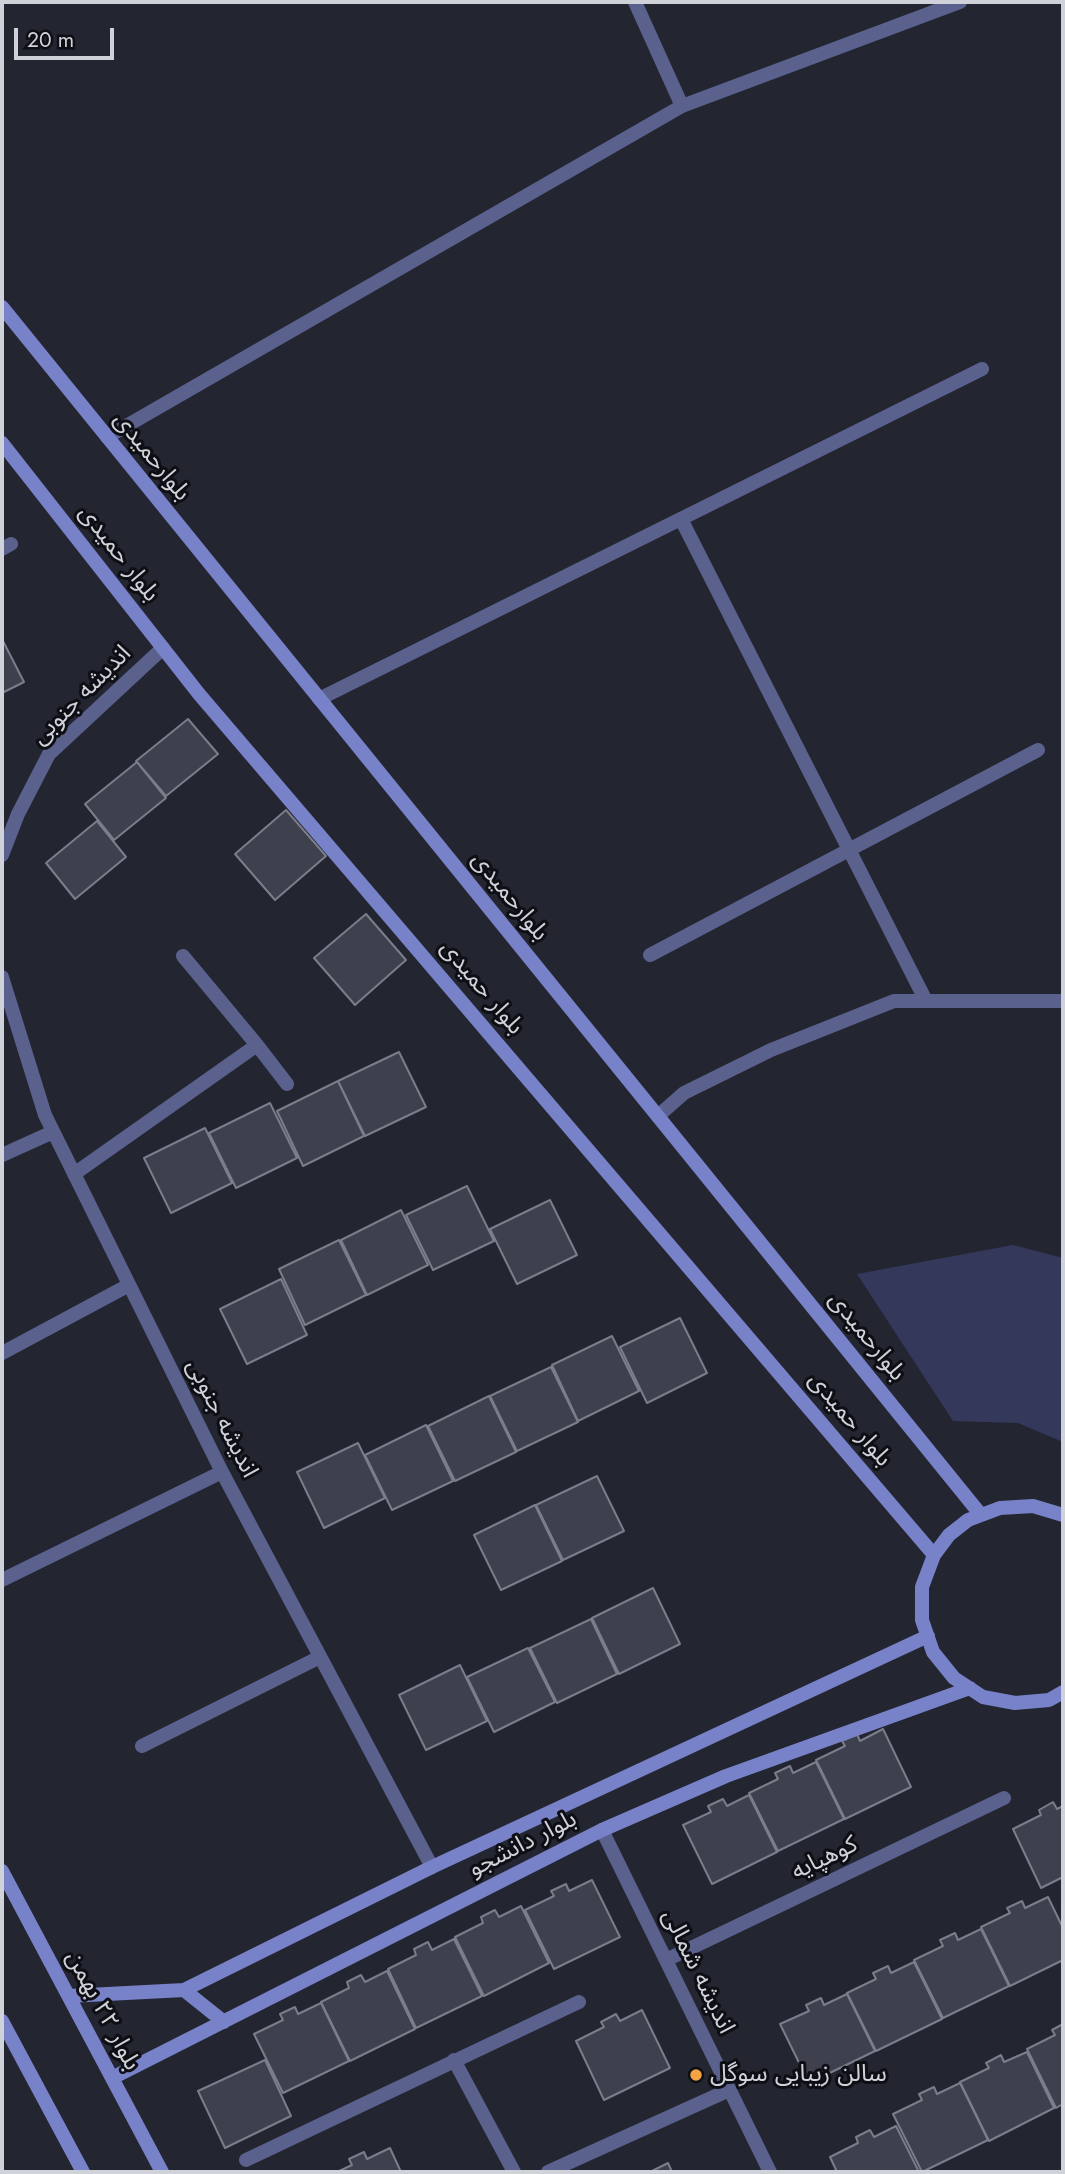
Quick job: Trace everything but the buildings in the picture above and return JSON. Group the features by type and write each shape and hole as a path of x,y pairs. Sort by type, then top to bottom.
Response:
{"street":[{"path":"635,2 682,106"},
{"path":"107,437 682,106 960,2"},
{"name":"بلوارحمیدی","path":"2,307 981,1515"},
{"path":"319,699 982,369"},
{"name":"بلوار حمیدی","path":"2,443 163,648 934,1555"},
{"path":"681,519 926,1001"},
{"name":"اندیشه جنوبی","path":"3,850 49,754 163,648"},
{"path":"650,956 1038,750"},
{"path":"183,956 287,1084"},
{"name":"اندیشه جنوبی","path":"2,977 53,1132 222,1472 432,1867"},
{"path":"658,1116 684,1093 771,1050 894,1001 1062,1001"},
{"path":"75,1174 257,1045"},
{"path":"2,1155 53,1132"},
{"path":"2,1353 129,1285"},
{"path":"2,1580 222,1472"},
{"path":"1063,1515 1033,1506 1000,1508 968,1520 949,1535 934,1555 922,1587 922,1620 933,1652 954,1678 982,1696 1015,1703 1049,1699 1063,1693"},
{"name":"بلوار دانشجو","path":"69,1996 184,1990 432,1867 928,1636"},
{"path":"142,1746 320,1657"},
{"name":"بلوار دانشجو","path":"112,2078 601,1830 726,1776 970,1688"},
{"name":"کوهپایه","path":"666,1960 1004,1798"},
{"name":"اندیشه شمالی","path":"601,1830 770,2172"},
{"name":"بلوار ۲۲ بهمن","path":"2,1871 162,2172"},
{"path":"184,1990 224,2022"},
{"path":"246,2160 579,2002"},
{"path":"2,2021 83,2172"},
{"path":"454,2060 514,2172"},
{"path":"548,2172 730,2090"}],"shaded area":[{"path":"1013,1245 1063,1258 1063,1442 1018,1423 953,1421 857,1274"}],"place":[{"name":"سالن زیبایی سوگل","path":"696,2075"}]}
